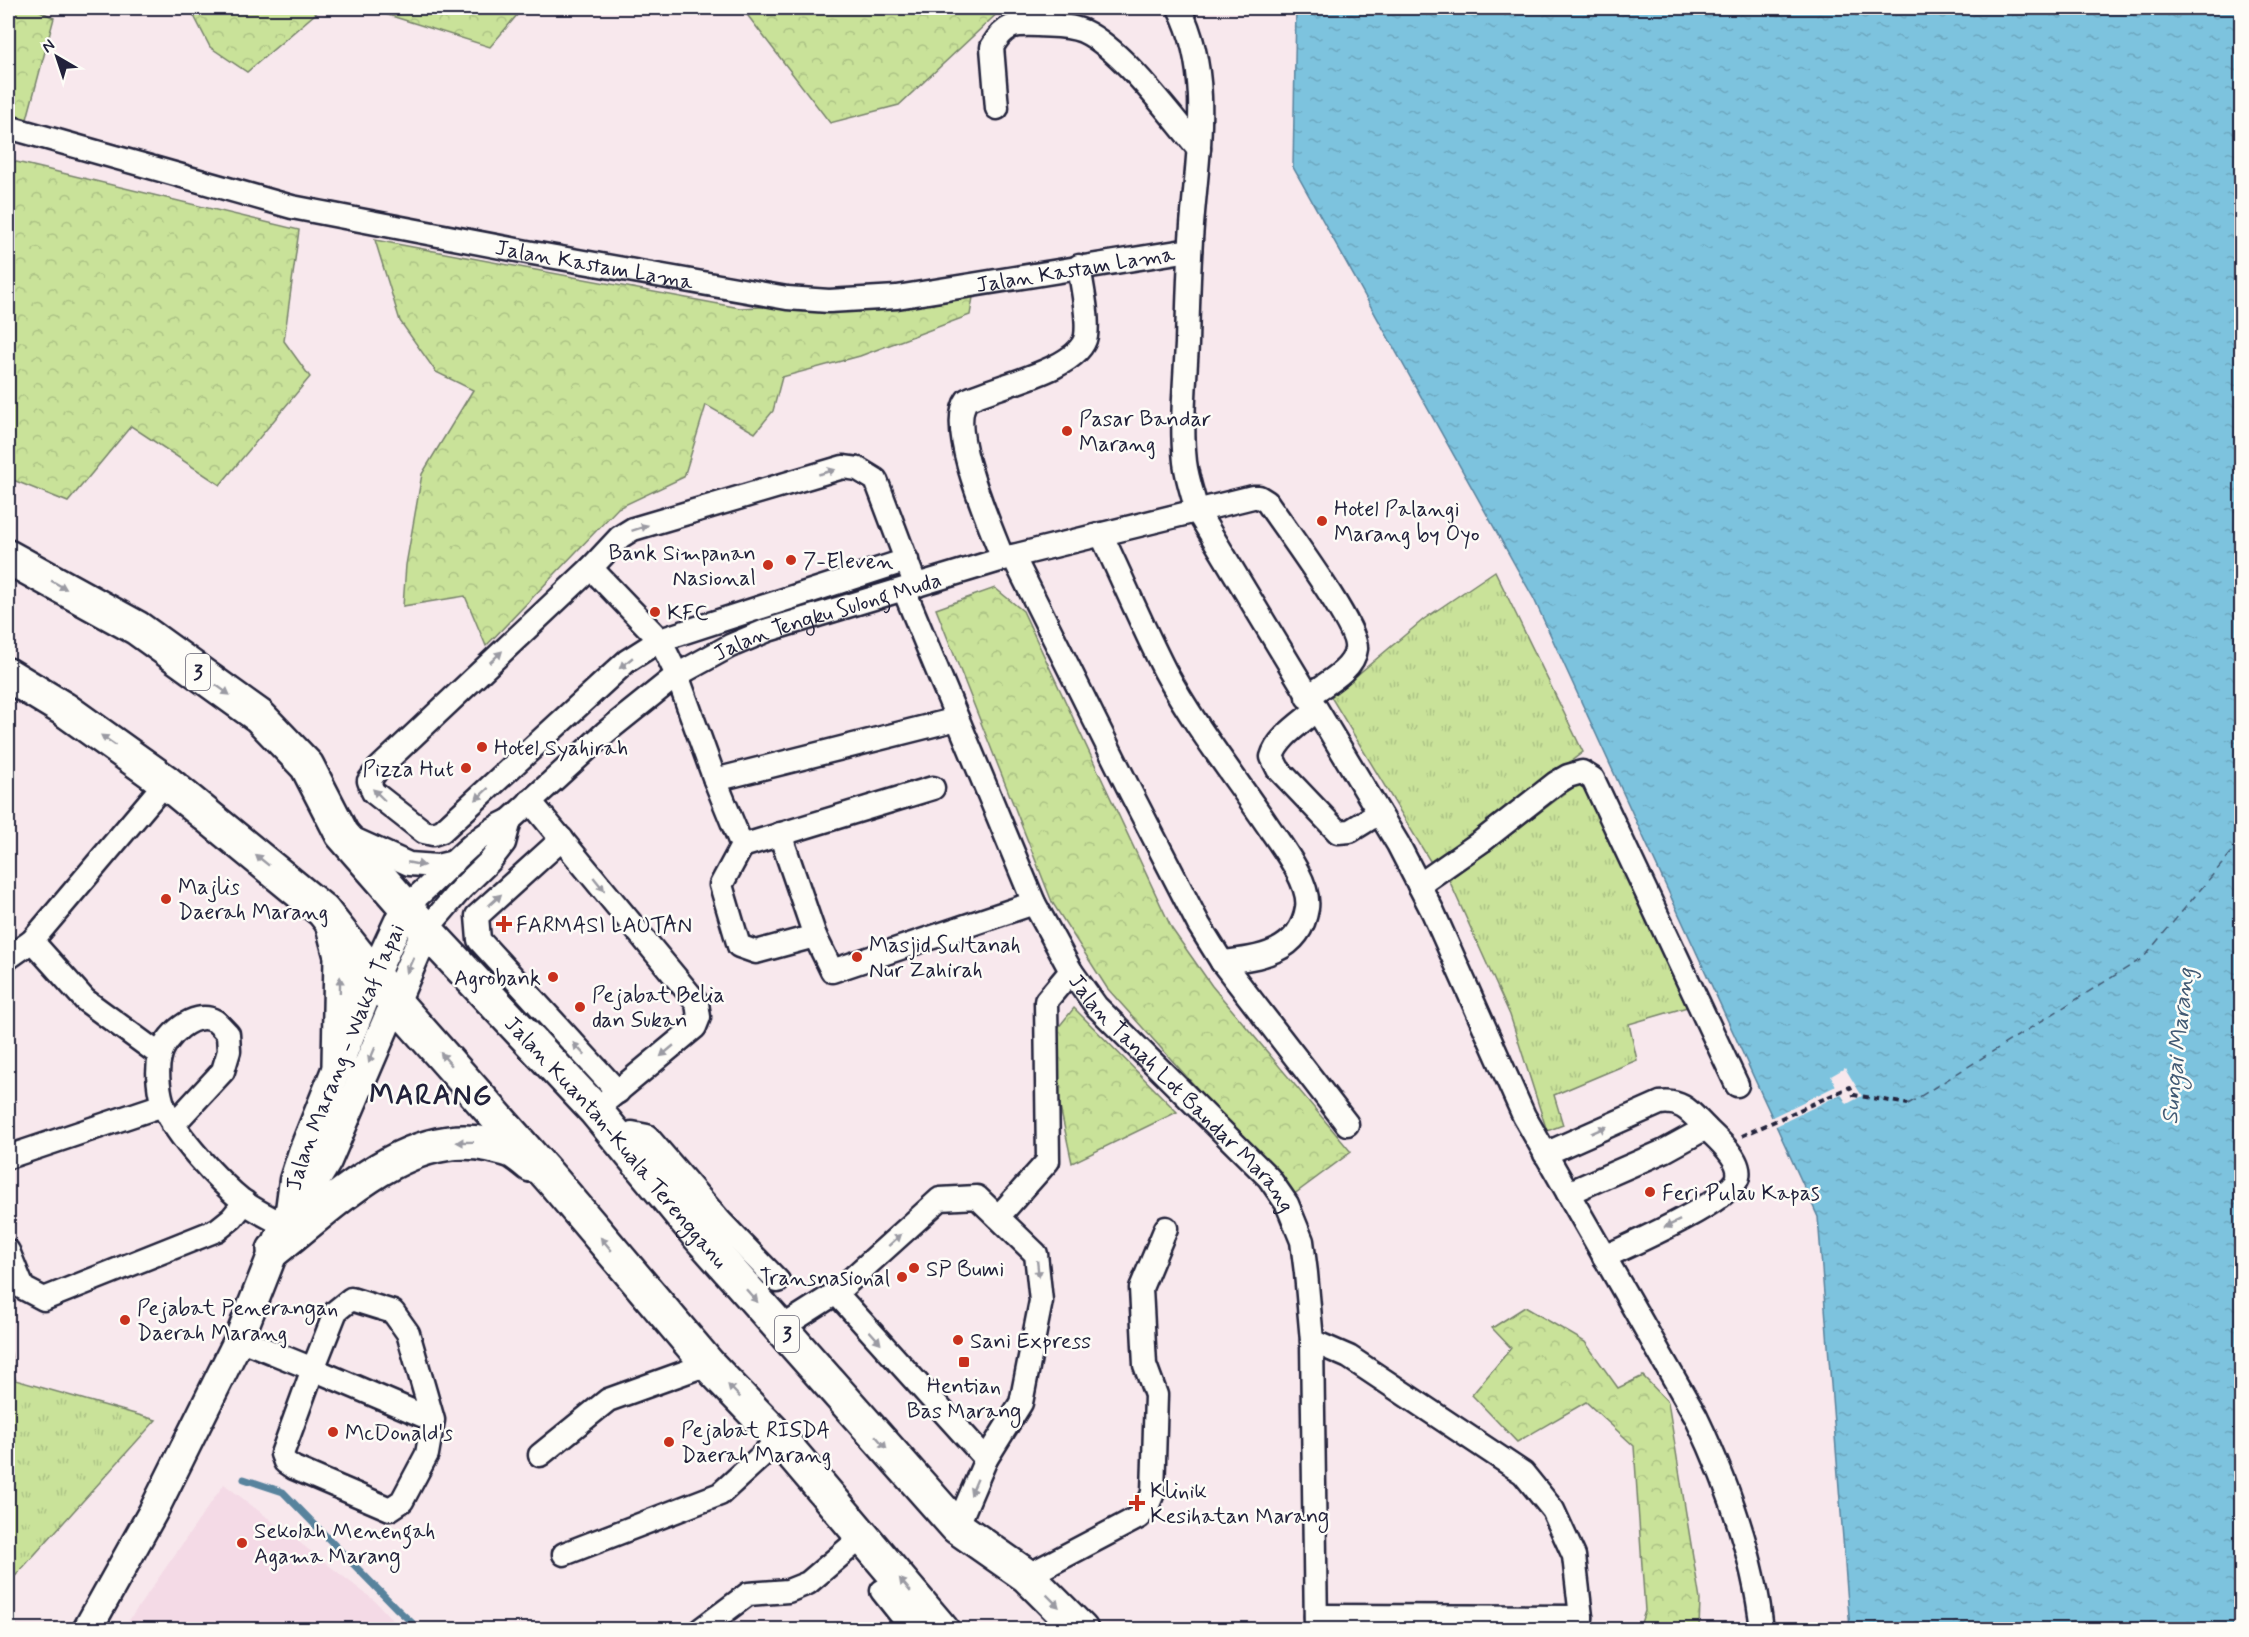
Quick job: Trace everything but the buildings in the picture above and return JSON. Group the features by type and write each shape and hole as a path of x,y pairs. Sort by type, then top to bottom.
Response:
{"highway":[{"name":"Jalan Kuantan-Kuala Terengganu","path":"8,557 137,628 259,716 307,766 342,834 416,918 607,1101 620,1139 710,1229 781,1328 957,1527 1027,1576 1081,1629"},
{"path":"8,675 64,709 166,782 323,911 394,1001 554,1182 708,1364 780,1439 942,1629"},
{"path":"323,911 335,930 340,956 339,1064"},
{"path":"283,1229 372,1173 408,1154 428,1146 449,1142 476,1142 505,1148 554,1182"}],"main road":[{"name":"Jalan Marang - Wakaf Tapai","path":"87,1629 154,1510 239,1339 283,1229 303,1152 374,975 416,918"},
{"name":"Jalan Marang - Wakaf Tapai","path":"283,1229 327,1161 394,1001 416,918"}],"street":[{"path":"1179,8 1197,63 1200,93 1199,149 1190,250 1184,424 1185,463 1197,511 1398,844 1433,912 1524,1116 1696,1417 1736,1514 1752,1569 1762,1629"},
{"path":"997,108 992,47 997,38 1011,26 1019,24 1062,26 1081,31 1114,52 1199,149"},
{"name":"Jalan Kastam Lama","path":"8,127 292,207 787,298 829,301 897,297 1190,250"},
{"path":"1079,266 1087,327 1086,339 1079,348 1043,373 967,400 963,409 963,437 967,460 1008,557 1199,926 1222,962 1347,1124"},
{"name":"Jalan Tanah Lot Bandar Marang","path":"660,640 627,661 442,831 433,834 424,832 373,792 369,781 377,770 591,568 620,537 633,529 843,467 858,469 876,480 907,560 910,588 957,718 1034,903 1071,971 1096,1006 1269,1178 1287,1204 1302,1241 1312,1341 1316,1623"},
{"name":"Jalan Tengku Sulong Muda","path":"416,918 424,892 492,828 510,820 606,732 677,675 730,646 768,630 1008,557 1253,497 1259,497 1267,502 1335,602 1354,635 1357,648 1347,666 1312,703"},
{"path":"1101,534 1166,672 1203,734 1273,833 1301,880 1306,893 1307,908 1301,927 1295,936 1269,954 1222,962"},
{"path":"660,640 907,560"},
{"path":"591,568 660,640 677,675 742,846"},
{"path":"1312,703 1273,752 1272,757 1278,769 1338,832 1350,831 1379,813"},
{"path":"715,780 957,718"},
{"path":"1419,885 1482,841 1556,783 1582,772 1593,779 1737,1085"},
{"path":"8,958 32,941 166,782"},
{"path":"815,936 756,952 739,946 721,885 742,846 933,788"},
{"path":"530,801 562,839 697,1003 699,1017 694,1028 607,1101 479,940 477,916 562,839"},
{"name":"Jalan Tengku Sulong Muda","path":"416,918 461,890 490,861 504,843 510,820"},
{"path":"342,834 410,864 437,866 454,862"},
{"path":"780,834 815,936 832,971 1034,903"},
{"path":"32,941 84,1000 160,1055"},
{"path":"998,1217 1048,1161 1046,1001 1071,971"},
{"path":"8,1157 168,1115 223,1071 229,1051 228,1034 213,1020 193,1019 172,1034 160,1055 158,1072 168,1115 193,1152 244,1202 283,1229"},
{"path":"1545,1154 1660,1103 1672,1102 1681,1105 1734,1159 1738,1167 1738,1177 1723,1195 1698,1211 1604,1257"},
{"path":"1568,1193 1671,1148 1706,1128"},
{"path":"781,1328 836,1293 940,1199 977,1197 1036,1254 1041,1301 1021,1403 986,1459 957,1527"},
{"path":"8,1251 23,1288 44,1299 217,1230 232,1218 244,1202"},
{"path":"1027,1576 1139,1517 1147,1507 1153,1492 1156,1395 1144,1365 1141,1288 1167,1228"},
{"path":"710,1229 777,1281"},
{"path":"836,1293 986,1459"},
{"path":"351,1299 393,1312 408,1333 433,1420 427,1454 402,1501 390,1509 285,1462 282,1454 313,1369 336,1311 351,1299"},
{"path":"239,1339 433,1420"},
{"path":"1312,1341 1349,1357 1523,1473 1553,1510 1574,1556 1580,1623 1316,1623"},
{"path":"540,1455 608,1400 708,1364"},
{"path":"564,1554 720,1494 780,1439"},
{"path":"700,1629 748,1594 788,1592 808,1583 863,1536"},
{"path":"882,1591 913,1629"}],"path":[{"path":"1756,1130 1850,1087 1854,1095 1908,1104"}],"shaded area":[{"name":"Sekolah Menengah Agama Marang","path":"224,1484 375,1601 401,1629 123,1629"}],"green space":[{"path":"8,8 34,8 54,18 27,119 8,113"},
{"path":"190,8 322,8 247,72 210,47"},
{"path":"366,8 523,8 490,47"},
{"path":"742,8 1003,8 899,105 830,123"},
{"path":"8,160 299,230 284,341 310,377 220,485 131,426 68,502 8,478"},
{"path":"375,240 740,308 973,297 970,315 860,356 782,377 773,411 755,433 706,405 684,477 618,508 486,646 465,596 403,606 406,565 422,474 473,390 436,372 400,321"},
{"path":"1495,571 1583,752 1433,866 1331,697 1424,619"},
{"path":"995,588 1023,611 1172,929 1212,986 1351,1152 1293,1195 1107,988 1052,902 936,609"},
{"path":"1583,780 1694,1005 1629,1024 1637,1060 1554,1095 1563,1125 1547,1131 1510,1015 1449,880"},
{"path":"1074,1008 1177,1112 1072,1163 1054,1079 1057,1029"},
{"path":"1525,1307 1585,1342 1618,1388 1643,1376 1668,1402 1700,1600 1699,1629 1639,1629 1645,1611 1634,1446 1586,1402 1517,1442 1472,1395 1511,1348 1492,1328"},
{"path":"8,1337 15,1380 156,1420 8,1584"}],"water":[{"name":"Sungai Marang","path":"1296,8 2241,8 2241,1629 1850,1629 1818,1217 1534,599 1293,167"}],"pier":[{"path":"1845,1068 1862,1096 1847,1104 1841,1094 1774,1127 1770,1118 1836,1086 1831,1076"}],"waterway":[{"path":"244,1479 283,1492 420,1630"}],"ferry route":[{"path":"1908,1104 2143,958 2242,840"}],"place":[{"name":"Pasar Bandar Marang","path":"1067,431"},
{"name":"Hotel Palangi Marang by Oyo","path":"1322,521"},
{"name":"7-Eleven","path":"791,560"},
{"name":"Bank Simpanan Nasional","path":"768,565"},
{"name":"KFC","path":"655,612"},
{"name":"Hotel Syahirah","path":"482,747"},
{"name":"Pizza Hut","path":"466,768"},
{"name":"Majlis Daerah Marang","path":"166,899"},
{"name":"FARMASI LAUTAN","path":"504,924"},
{"name":"Masjid Sultanah Nur Zahirah","path":"857,957"},
{"name":"Agrobank","path":"553,977"},
{"name":"Pejabat Belia dan Sukan","path":"580,1007"},
{"name":"Feri Pulau Kapas","path":"1650,1192"},
{"name":"SP Bumi","path":"914,1268"},
{"name":"Transnasional","path":"902,1277"},
{"name":"Pejabat Penerangan Daerah Marang","path":"125,1320"},
{"name":"Sani Express","path":"958,1340"},
{"name":"Hentian Bas Marang","path":"964,1362"},
{"name":"McDonald's","path":"333,1432"},
{"name":"Pejabat RISDA Daerah Marang","path":"669,1442"},
{"name":"Klinik Kesihatan Marang","path":"1137,1503"},
{"name":"Sekolah Menengah Agama Marang","path":"242,1543"}],"district":[{"name":"MARANG","path":"431,1094"}]}
